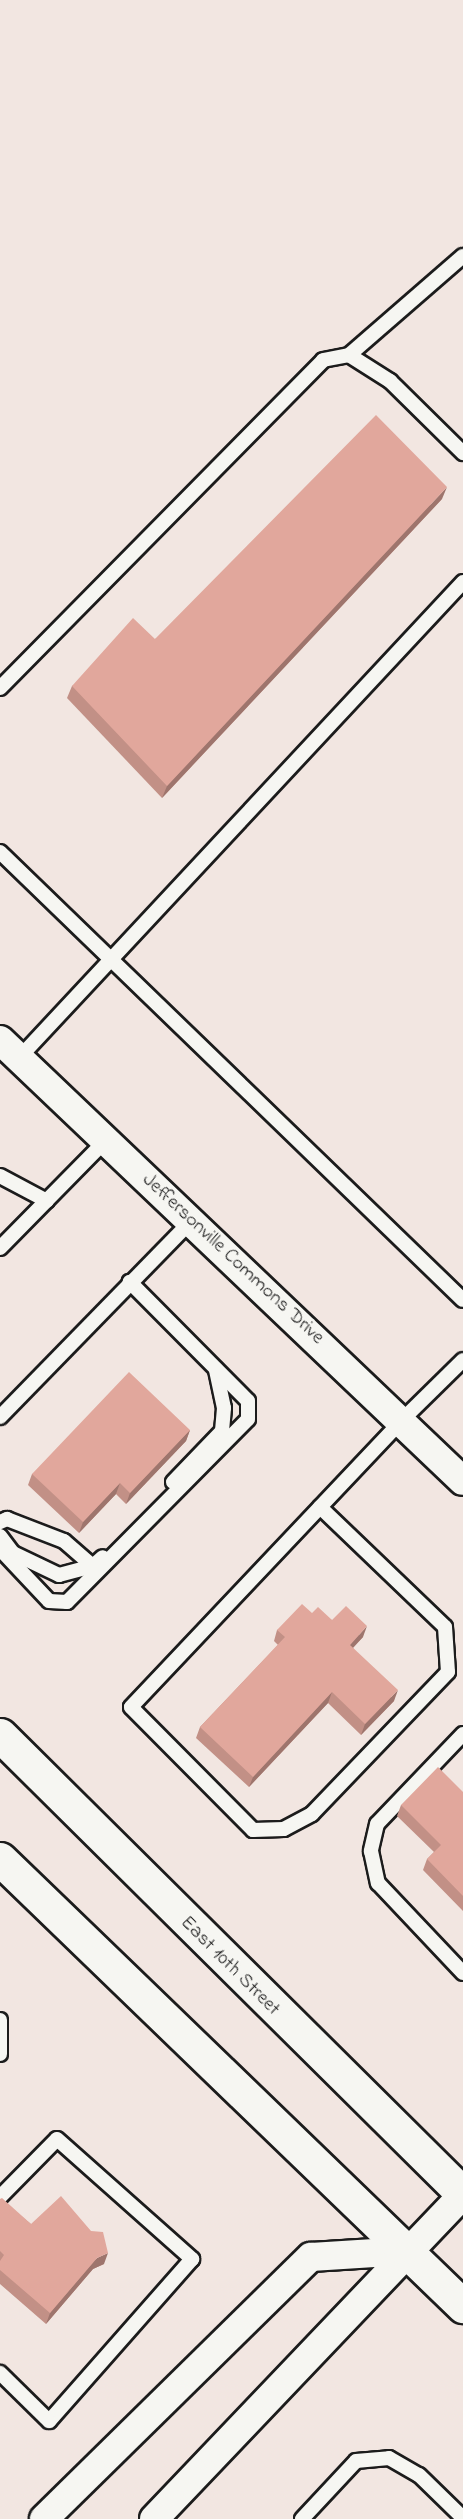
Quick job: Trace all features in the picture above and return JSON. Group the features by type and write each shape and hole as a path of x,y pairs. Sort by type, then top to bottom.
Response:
{"main road":[{"name":"East 10th Street","path":"0,1735 463,2195"},
{"path":"0,1859 463,2306"}],"street":[{"name":"Jeffersonville Commons Drive","path":"10,1049 403,1419 463,1481"},
{"path":"154,2519 406,2251 463,2195"},
{"path":"44,2519 312,2257 406,2251"}],"lane":[{"path":"0,688 323,360 349,355 463,256"},
{"path":"349,355 390,381 463,453"},
{"path":"10,1049 108,957 463,582"},
{"path":"0,852 463,1300"},
{"path":"0,1248 106,1140"},
{"path":"0,1176 47,1201"},
{"path":"0,1417 192,1220"},
{"path":"0,1549 49,1601 67,1602 248,1419 249,1401 130,1282"},
{"path":"320,1507 445,1627 448,1672 312,1814 284,1829 254,1830 131,1707 403,1419 463,1360"},
{"path":"0,1536 13,1553 59,1575 93,1566 222,1431 224,1408 216,1369"},
{"path":"0,1522 7,1519 64,1541 93,1566"},
{"path":"463,1734 377,1824 371,1851 378,1883 463,1973"},
{"path":"0,2020 0,2054"},
{"path":"0,2197 57,2139 192,2259 49,2421 0,2373"},
{"path":"302,2519 356,2461 389,2458 419,2475 463,2518"}],"building":[{"path":"376,415 447,487 167,786 72,686 133,618 155,639"},
{"path":"129,1372 190,1430 130,1493 120,1483 83,1522 32,1474"},
{"path":"302,1604 312,1613 318,1607 332,1620 346,1606 367,1626 350,1645 398,1690 365,1724 332,1692 253,1777 200,1727 285,1637 277,1630"},
{"path":"438,1767 463,1792 463,1896 427,1859 441,1845 401,1805"},
{"path":"61,2196 91,2231 103,2232 108,2253 97,2258 50,2313 0,2270 0,2261 4,2255 0,2251 0,2199 2,2198 31,2224"}]}
